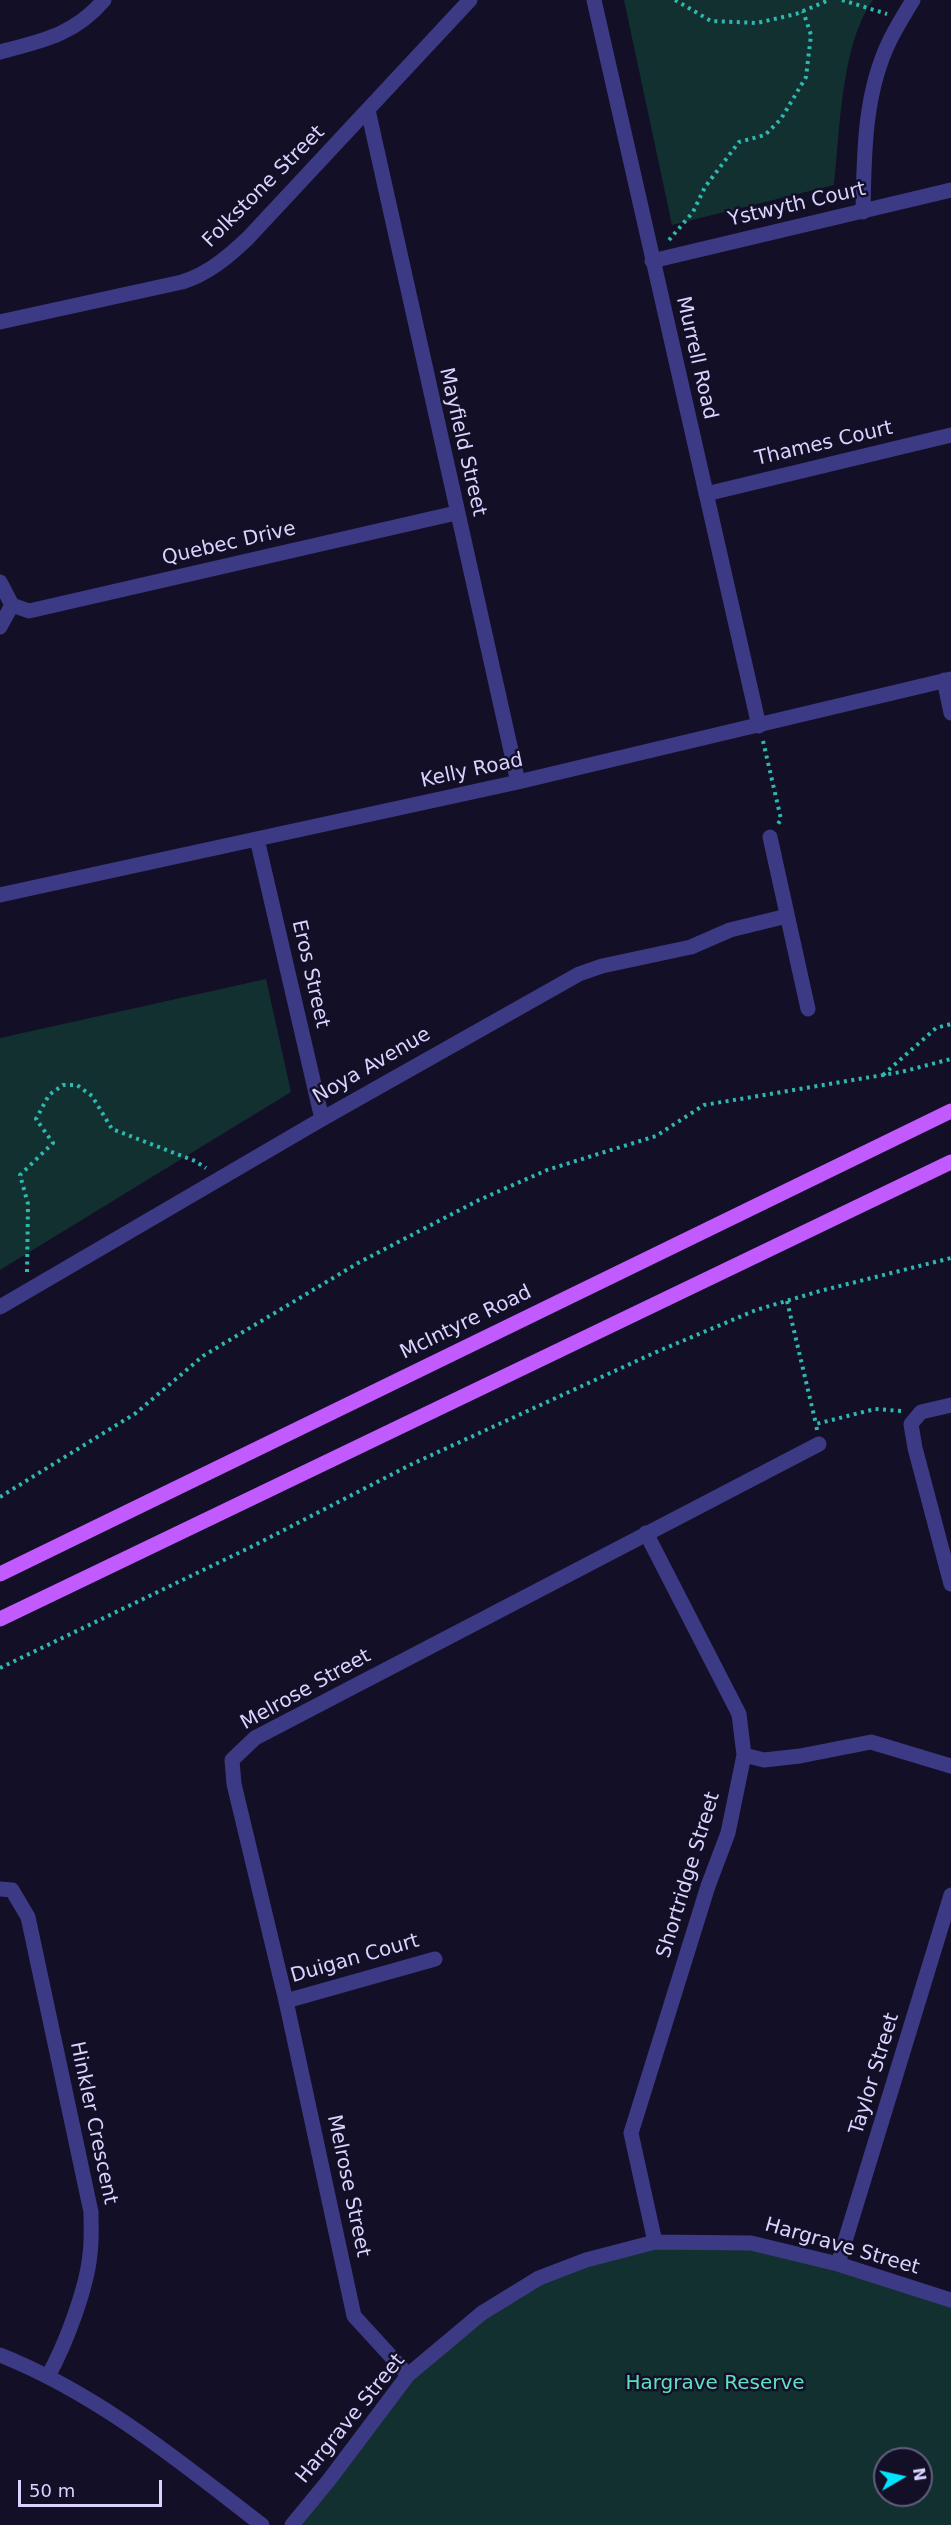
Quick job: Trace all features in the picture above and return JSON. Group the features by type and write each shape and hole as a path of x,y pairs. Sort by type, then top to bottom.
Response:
{"main road":[{"name":"McIntyre Road","path":"0,1574 950,1111"},
{"path":"0,1619 951,1162"}],"street":[{"path":"0,51 65,33 104,0"},
{"name":"Folkstone Street","path":"0,322 182,282 205,273 230,255 248,238 470,0"},
{"name":"Murrell Road","path":"594,0 759,726"},
{"path":"863,212 864,152 872,91 889,42 913,0"},
{"name":"Mayfield Street","path":"368,110 456,513 518,782"},
{"name":"Ystwyth Court","path":"652,261 951,190"},
{"name":"Thames Court","path":"706,494 951,435"},
{"name":"Quebec Drive","path":"12,606 29,611 456,513"},
{"path":"0,582 12,606 0,627"},
{"path":"948,679 951,713"},
{"name":"Kelly Road","path":"0,896 518,782 948,679"},
{"path":"770,837 808,1009"},
{"name":"Eros Street","path":"257,839 322,1119"},
{"name":"Noya Avenue","path":"0,1307 322,1119 579,974 602,966 691,947 730,930 787,916"},
{"path":"951,1406 921,1412 911,1424 915,1448 951,1584"},
{"name":"Melrose Street","path":"408,2375 354,2316 286,2001 234,1784 232,1760 255,1738 819,1444"},
{"name":"Shortridge Street","path":"646,1533 739,1714 744,1755 728,1833 708,1886 631,2133 655,2242"},
{"path":"744,1755 764,1760 800,1756 871,1742 951,1766"},
{"name":"Hinkler Crescent","path":"0,1888 12,1890 28,1917 91,2212 90,2254 85,2276 76,2310 48,2376"},
{"name":"Taylor Street","path":"838,2264 951,1895"},
{"name":"Duigan Court","path":"286,2001 435,1959"},
{"name":"Hargrave Street","path":"292,2525 408,2375 482,2313 539,2278 586,2260 655,2242 751,2243 838,2264 951,2300"},
{"path":"0,2355 48,2376 99,2405 158,2444 262,2525"}],"path":[{"path":"675,0 711,21 757,23 803,11 829,0"},
{"path":"842,0 902,19"},
{"path":"652,261 693,212 705,187 739,142 765,135 781,119 806,77 811,35 803,11"},
{"path":"759,726 782,819 770,837"},
{"path":"883,1075 936,1028 951,1024"},
{"path":"0,1497 136,1413 203,1356 358,1263 479,1200 547,1170 656,1136 704,1105 883,1075 951,1059"},
{"path":"25,1294 29,1232 28,1204 20,1175 53,1143 36,1119 50,1095 63,1085 77,1084 92,1095 112,1129 195,1161 222,1178"},
{"path":"0,1668 253,1546 412,1464 654,1353 756,1310 951,1258"},
{"path":"787,1301 819,1444"},
{"path":"816,1424 875,1409 921,1412"}],"green space":[{"path":"624,0 873,0 862,18 848,64 834,185 672,225"},
{"path":"266,979 291,1092 0,1270 0,1038"},
{"name":"Hargrave Reserve","path":"655,2242 751,2243 951,2300 951,2525 292,2525 408,2375 539,2278"}]}
